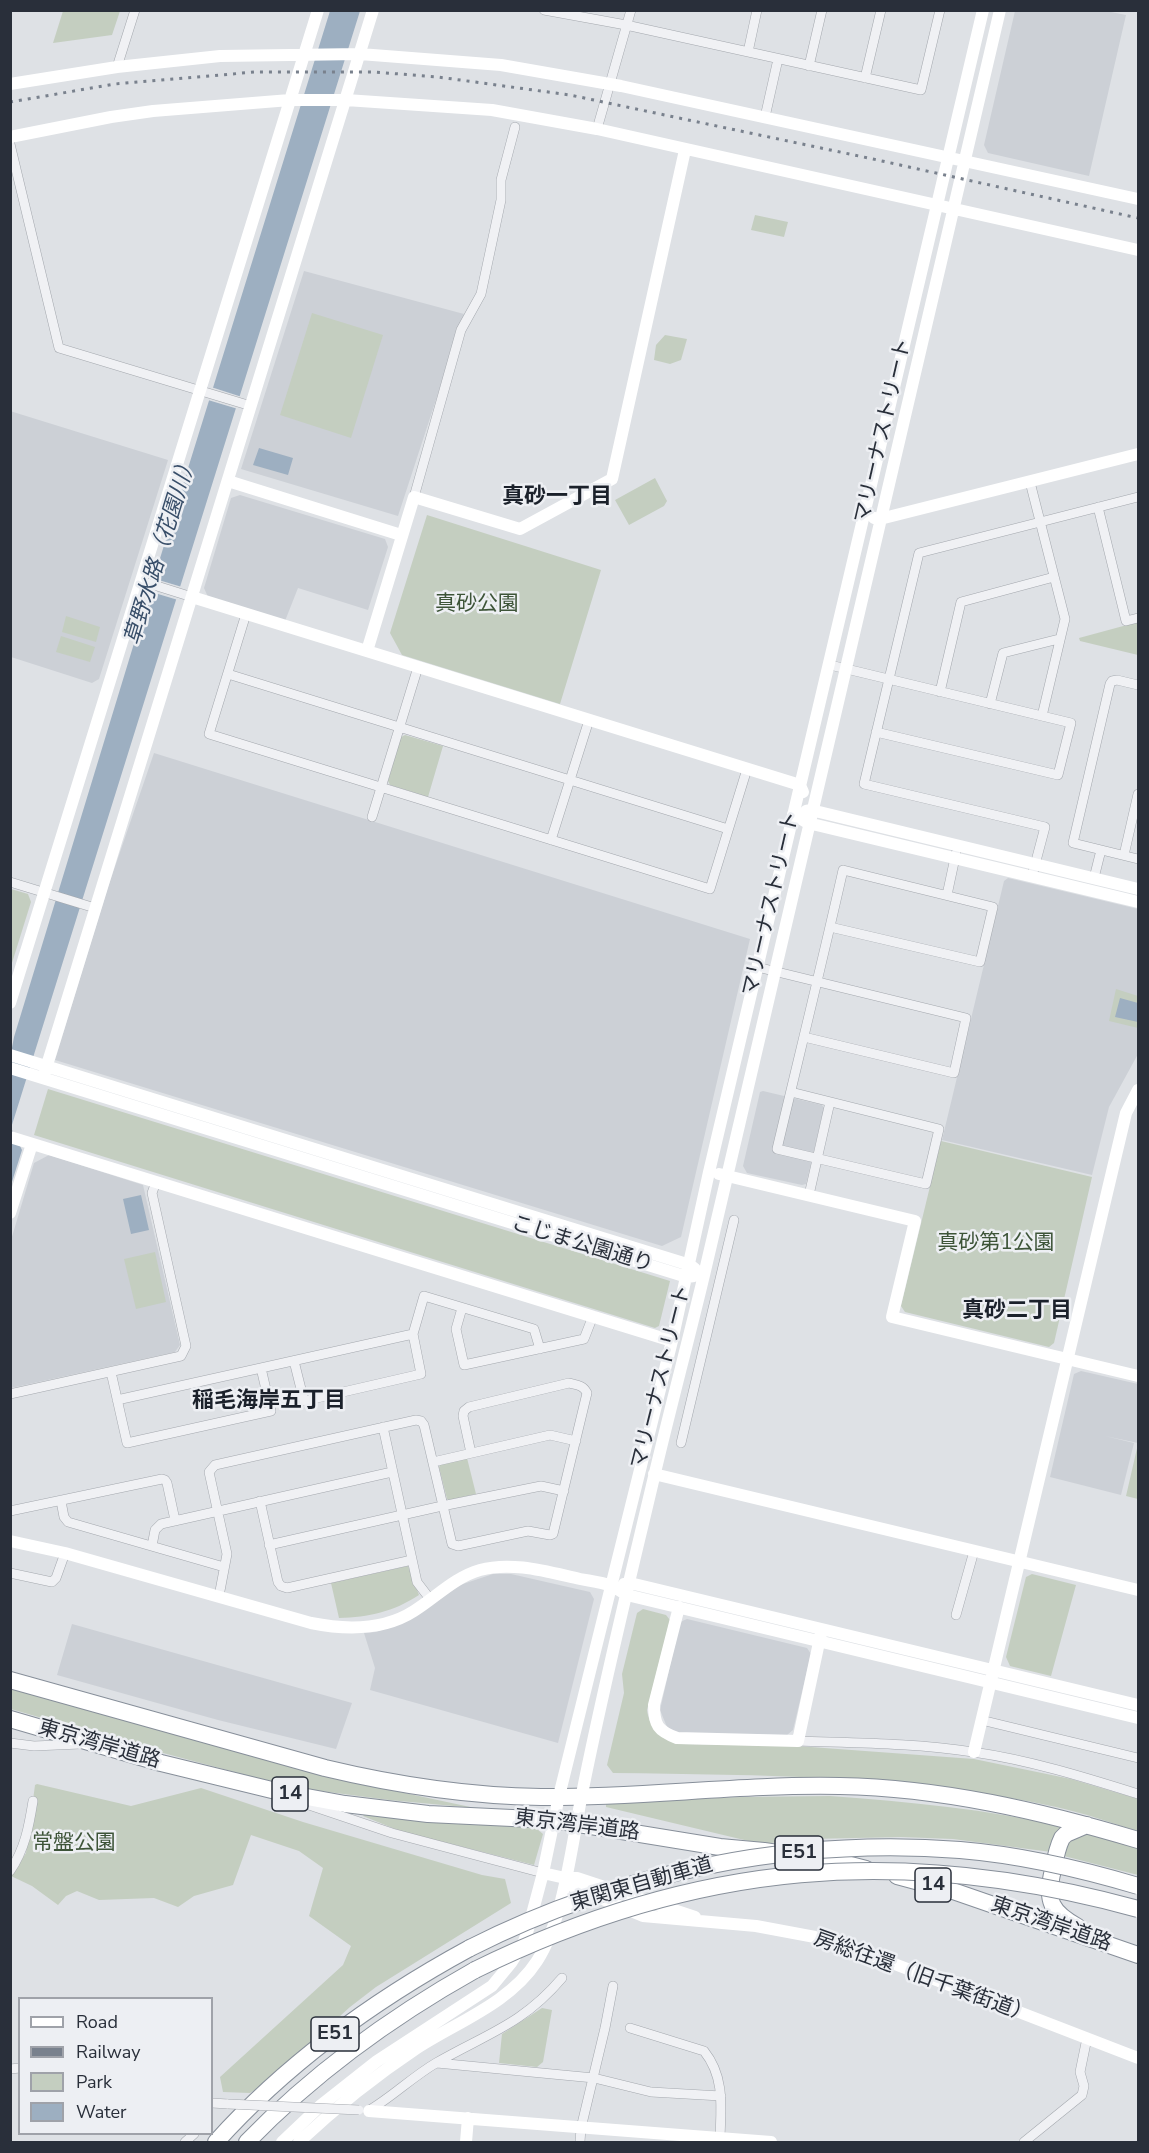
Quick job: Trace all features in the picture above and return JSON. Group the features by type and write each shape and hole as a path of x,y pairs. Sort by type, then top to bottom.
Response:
{"highway":[{"name":"東京湾岸道路","path":"10,1680 355,1775 460,1792 581,1796 841,1786 899,1790 964,1798 1044,1813 1138,1840"},
{"name":"東京湾岸道路","path":"10,1719 92,1744 304,1797 428,1814 554,1820 849,1865 953,1891 1138,1955"},
{"path":"1087,1825 1062,1838 1049,1885 1049,1895 1057,1914 1085,1931 1095,1941"},
{"name":"東関東自動車道","path":"216,2142 279,2081 343,2028 407,1983 470,1948 539,1916 625,1887 725,1862 788,1854 862,1849 962,1851 1059,1866 1138,1886"},
{"name":"東関東自動車道","path":"247,2142 295,2097 357,2046 418,2003 475,1970 547,1937 635,1906 741,1881 816,1872 888,1870 958,1874 1038,1886 1138,1909"}],"street":[{"path":"117,67 135,10"},
{"path":"10,1003 318,10"},
{"path":"45,1072 374,10"},
{"path":"544,10 587,14 626,25 921,90 940,10"},
{"path":"597,129 631,10"},
{"path":"748,52 757,10"},
{"path":"809,66 822,10"},
{"path":"865,78 881,10"},
{"name":"マリーナストリート","path":"282,2142 320,2106 377,2061 492,1986 511,1963 527,1933 689,1271 709,1172 983,10"},
{"name":"マリーナストリート","path":"299,2142 383,2071 441,2033 503,1997 518,1984 540,1957 549,1939 565,1878 581,1796 654,1474 704,1275 725,1176 1000,10"},
{"path":"10,84 117,67 220,56 360,54 501,65 609,84 1138,199"},
{"path":"765,117 778,59"},
{"path":"10,137 153,111 290,100 346,100 492,110 597,129 1138,250"},
{"path":"367,651 414,497 461,330 481,294 501,200 501,180 514,127"},
{"path":"10,144 59,348 251,406"},
{"path":"414,497 520,528 612,479 685,150"},
{"path":"864,515 880,519 1138,454"},
{"path":"228,481 401,535"},
{"path":"1030,482 1065,619 1042,716"},
{"path":"1034,870 1045,827 864,784 919,553 1138,497"},
{"path":"1098,507 1126,621 1138,618"},
{"path":"940,692 961,602 1054,577"},
{"path":"141,581 800,785 811,810"},
{"path":"246,614 209,734 550,840 710,889 747,769"},
{"path":"990,704 1002,653 1059,639"},
{"path":"830,665 1071,723 1058,775 876,732"},
{"path":"372,817 418,667"},
{"path":"228,674 399,729 728,829"},
{"path":"1138,685 1117,680 1110,684 1073,843 1138,859"},
{"path":"550,840 589,720"},
{"path":"1124,855 1138,794"},
{"path":"793,814 811,810 956,852"},
{"path":"793,814 808,823 1034,870 1138,902"},
{"path":"1094,878 1101,850"},
{"path":"946,895 956,852"},
{"path":"791,1092 939,1129 926,1184 777,1149 843,870 993,907 980,962 830,927"},
{"path":"1034,870 1094,878 1138,889"},
{"path":"10,882 95,908"},
{"path":"757,967 966,1018 954,1073 804,1036"},
{"path":"10,1055 45,1072"},
{"path":"10,1068 45,1072"},
{"name":"こじま公園通り","path":"45,1072 704,1275"},
{"path":"974,1752 1126,1113 1138,1090"},
{"path":"809,1195 830,1102"},
{"path":"10,1137 672,1341"},
{"path":"10,1213 28,1143"},
{"path":"709,1172 915,1221 892,1317 1138,1376"},
{"path":"10,1394 181,1356 186,1346 152,1192 156,1182"},
{"path":"681,1443 734,1220"},
{"path":"294,1361 304,1401 421,1374 413,1334 424,1296 534,1329 540,1349"},
{"path":"462,1308 456,1329 464,1365 584,1339 593,1316"},
{"path":"117,1400 413,1334"},
{"path":"111,1372 127,1443 271,1411 261,1368"},
{"path":"219,1596 227,1554 209,1472 215,1465 383,1427 421,1421 452,1545 458,1546 528,1531 550,1535 553,1534 576,1441 587,1394 585,1389 569,1383 469,1407 464,1411 463,1416 471,1453"},
{"path":"383,1427 417,1582 430,1599"},
{"path":"433,1462 550,1435 576,1441"},
{"path":"152,1546 157,1526 175,1520 392,1472"},
{"path":"654,1474 1138,1590"},
{"path":"10,1511 162,1479 167,1483 175,1520"},
{"path":"269,1545 541,1486 564,1491"},
{"path":"62,1501 64,1517 68,1522 224,1567"},
{"path":"260,1502 278,1582 281,1586 287,1588 412,1560"},
{"path":"10,1541 65,1552 311,1623 360,1629 389,1623 412,1612 463,1578 480,1570 530,1568 629,1589 991,1676 1138,1706"},
{"path":"956,1615 974,1551"},
{"path":"10,1573 52,1582 56,1578 65,1552"},
{"path":"629,1589 679,1607 821,1635"},
{"path":"679,1607 654,1705 655,1723 666,1734 676,1738 909,1745 974,1752 1076,1774 1138,1794"},
{"path":"798,1741 821,1635"},
{"path":"991,1676 1138,1718"},
{"path":"981,1720 1138,1758"},
{"path":"10,1743 34,1746 92,1744"},
{"path":"238,1782 392,1833 543,1873"},
{"path":"10,1871 20,1857 33,1801"},
{"name":"房総往還（旧千葉街道）","path":"543,1873 577,1878 702,1920 756,1926 848,1946 1138,2058"},
{"path":"364,2110 436,2063 520,2018 540,2002 561,1978"},
{"path":"580,2142 581,2128 613,1986"},
{"path":"630,2028 704,2051 721,2085 720,2138"},
{"path":"1024,2142 1082,2095 1084,2086 1080,2072 1087,2038"},
{"path":"436,2063 594,2078 651,2092 721,2097"},
{"path":"213,2103 364,2110 771,2142"},
{"path":"466,2142 468,2118"}],"shaded area":[{"path":"1015,11 1106,11 1126,15 1089,176 988,153 984,145"},
{"path":"304,271 464,314 398,516 241,469"},
{"path":"10,411 168,460 99,679 92,683 11,657"},
{"path":"240,495 385,539 388,547 368,610 298,588 285,621 208,597 204,588 231,498"},
{"path":"154,753 750,939 681,1237 662,1246 55,1060 108,887"},
{"path":"1008,878 1138,909 1138,1054 1109,1107 1092,1175 942,1140 1004,881"},
{"path":"760,1092 822,1105 824,1108 806,1184 747,1173 743,1166"},
{"path":"49,1155 143,1185 180,1345 175,1352 11,1388 11,1240 34,1163"},
{"path":"1081,1371 1138,1384 1138,1443 1105,1436 1134,1443 1121,1495 1050,1477 1074,1374"},
{"path":"493,1574 511,1574 590,1592 594,1599 558,1743 370,1690 375,1668 364,1633 376,1632 409,1620 460,1585"},
{"path":"687,1619 807,1648 811,1654 793,1730 787,1735 676,1733 667,1727 660,1710 680,1622"},
{"path":"72,1624 352,1703 336,1749 218,1720 57,1675"}],"green space":[{"path":"63,10 120,11 112,35 53,43"},
{"path":"755,215 788,222 784,237 751,230"},
{"path":"312,313 383,335 351,438 280,415"},
{"path":"665,335 687,339 681,360 670,364 654,360 656,345"},
{"path":"655,478 667,501 664,506 629,525 615,500"},
{"name":"真砂公園","path":"427,515 601,570 560,704 402,655 390,633"},
{"path":"66,616 100,627 96,642 62,632"},
{"path":"1138,622 1138,655 1080,641 1079,638"},
{"path":"61,636 95,647 90,662 56,652"},
{"path":"405,735 443,746 428,797 390,785 388,781 401,737"},
{"path":"11,889 28,894 31,902 11,966"},
{"path":"1116,989 1138,996 1138,1028 1109,1021"},
{"path":"48,1089 670,1281 659,1326 655,1328 34,1135"},
{"name":"真砂第1公園","path":"941,1141 1092,1177 1054,1343 1049,1347 905,1312 901,1306"},
{"path":"155,1252 166,1302 136,1309 124,1259"},
{"path":"1138,1444 1138,1499 1126,1496"},
{"path":"467,1458 476,1494 449,1500 439,1467 441,1464"},
{"path":"408,1566 419,1595 400,1606 380,1612 339,1618 331,1583"},
{"path":"1032,1574 1076,1585 1051,1676 1010,1666 1006,1657 1026,1577"},
{"path":"643,1609 666,1615 670,1620 647,1710 653,1727 671,1742 677,1744 797,1746 974,1759 1071,1779 1138,1799 1138,1831 1056,1807 946,1788 780,1776 613,1773 607,1765 624,1693 622,1674 637,1613"},
{"path":"10,1688 325,1776 475,1808 389,1800 272,1782 11,1709"},
{"name":"常盤公園","path":"35,1785 131,1806 201,1788 303,1822 482,1875 505,1879 511,1903 376,1987 350,2007 265,2084 250,2093 223,2092 220,2077 343,1965 351,1946 309,1916 323,1868 299,1851 251,1835 233,1885 194,1896 178,1907 154,1898 99,1900 77,1891 66,1896 58,1905 32,1886 11,1876 26,1853"},
{"path":"830,1796 977,1811 1065,1827 1051,1852 953,1839 901,1837 809,1839 761,1844 606,1807 606,1803"},
{"path":"365,1813 530,1827 543,1834 534,1865 400,1831 363,1816"},
{"path":"1086,1833 1138,1846 1138,1875 1060,1855 1064,1842"},
{"path":"542,2008 552,2010 543,2062 537,2067 499,2063 502,2034"}],"water":[{"path":"330,11 360,11 11,1128 22,1150 11,1185 10,1058 14,1037"},
{"path":"259,448 293,458 288,475 253,465"},
{"path":"1120,998 1138,1003 1138,1022 1115,1017"},
{"path":"141,1195 149,1230 131,1234 123,1199"}],"pier":[{"path":"211,387 242,397 238,409 208,400"},
{"path":"152,578 182,587 178,600 148,591"}],"railway":[{"path":"10,102 115,84 255,72 374,72 438,77 570,95 1138,218"}],"district":[{"name":"真砂一丁目","path":"557,498"},
{"name":"真砂二丁目","path":"1017,1312"},
{"name":"稲毛海岸五丁目","path":"269,1402"}],"water label":[{"name":"草野水路（花園川）","path":"162,550"}]}
